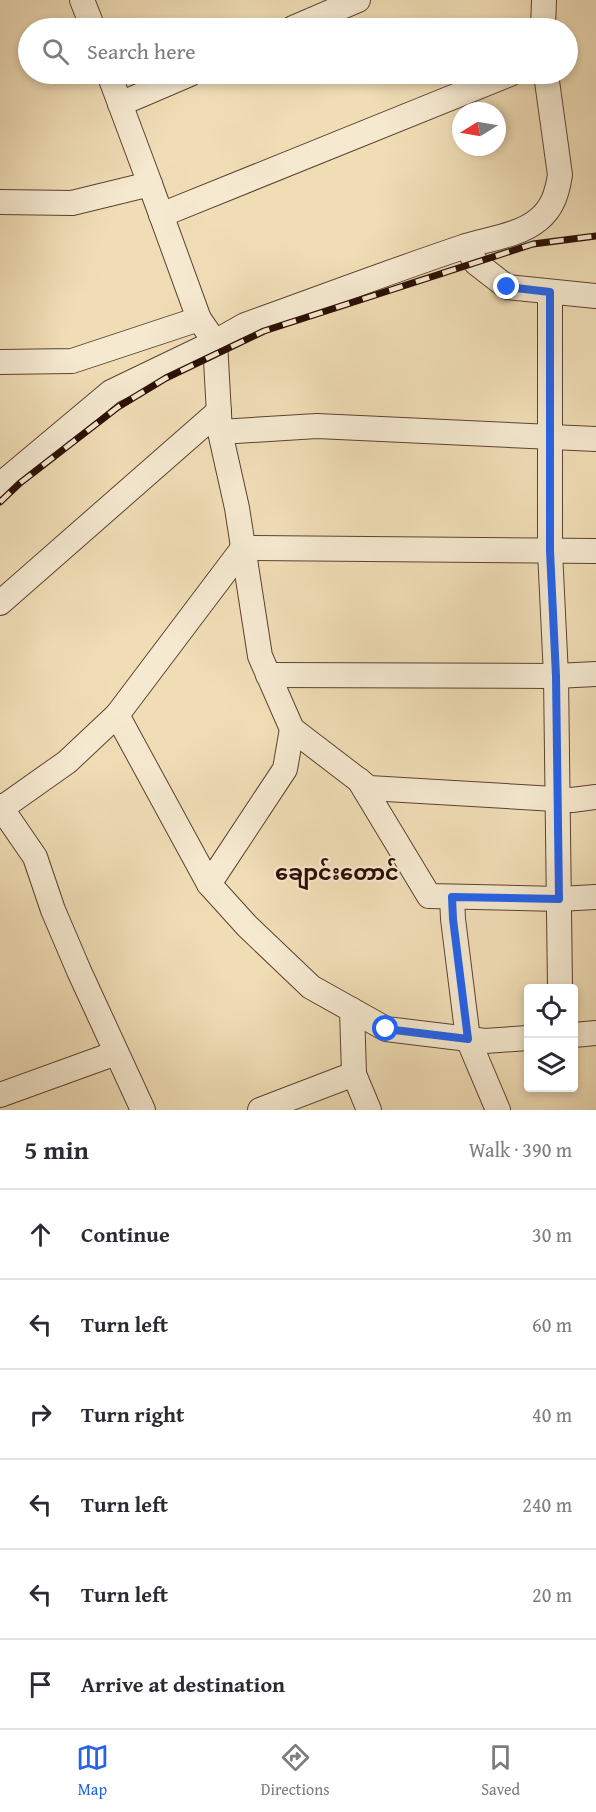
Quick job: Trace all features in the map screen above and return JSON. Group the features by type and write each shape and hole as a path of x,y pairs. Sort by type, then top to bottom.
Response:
{"street":[{"path":"82,0 89,18"},
{"path":"316,18 358,0"},
{"path":"543,18 544,0"},
{"path":"113,84 199,319 214,342 220,421 260,656 291,729 369,788 572,800 596,797"},
{"path":"120,104 167,84"},
{"path":"161,215 485,84"},
{"path":"0,485 111,392 244,325 466,246 527,227 539,219 550,207 557,192 560,175 547,84"},
{"path":"0,202 72,203 150,184"},
{"path":"466,246 476,263 507,287 596,296"},
{"path":"550,292 550,551 556,676 560,984"},
{"path":"0,362 72,361 199,319"},
{"path":"0,603 220,421 596,439"},
{"path":"243,548 596,551"},
{"path":"143,1110 53,910 35,857 1,807 67,762 117,715 243,548"},
{"path":"268,675 556,676 596,674"},
{"path":"117,715 209,884 247,926 311,987 386,1029 485,1041 524,1038"},
{"path":"209,884 285,769 291,729"},
{"path":"359,780 429,896 559,899 596,897"},
{"path":"452,897 468,1039 498,1110"},
{"path":"352,1010 354,1074 369,1110"},
{"path":"578,1035 596,1033"},
{"path":"0,1095 116,1053"},
{"path":"260,1110 354,1074"}],"railway":[{"path":"0,502 20,483 118,407 166,378 264,331 533,244 596,236"}],"district":[{"name":"ချောင်းတောင်","path":"337,872"}],"route":[{"path":"386,1029 468,1039 452,897 559,899 556,676 550,551 550,292 507,287"}]}
